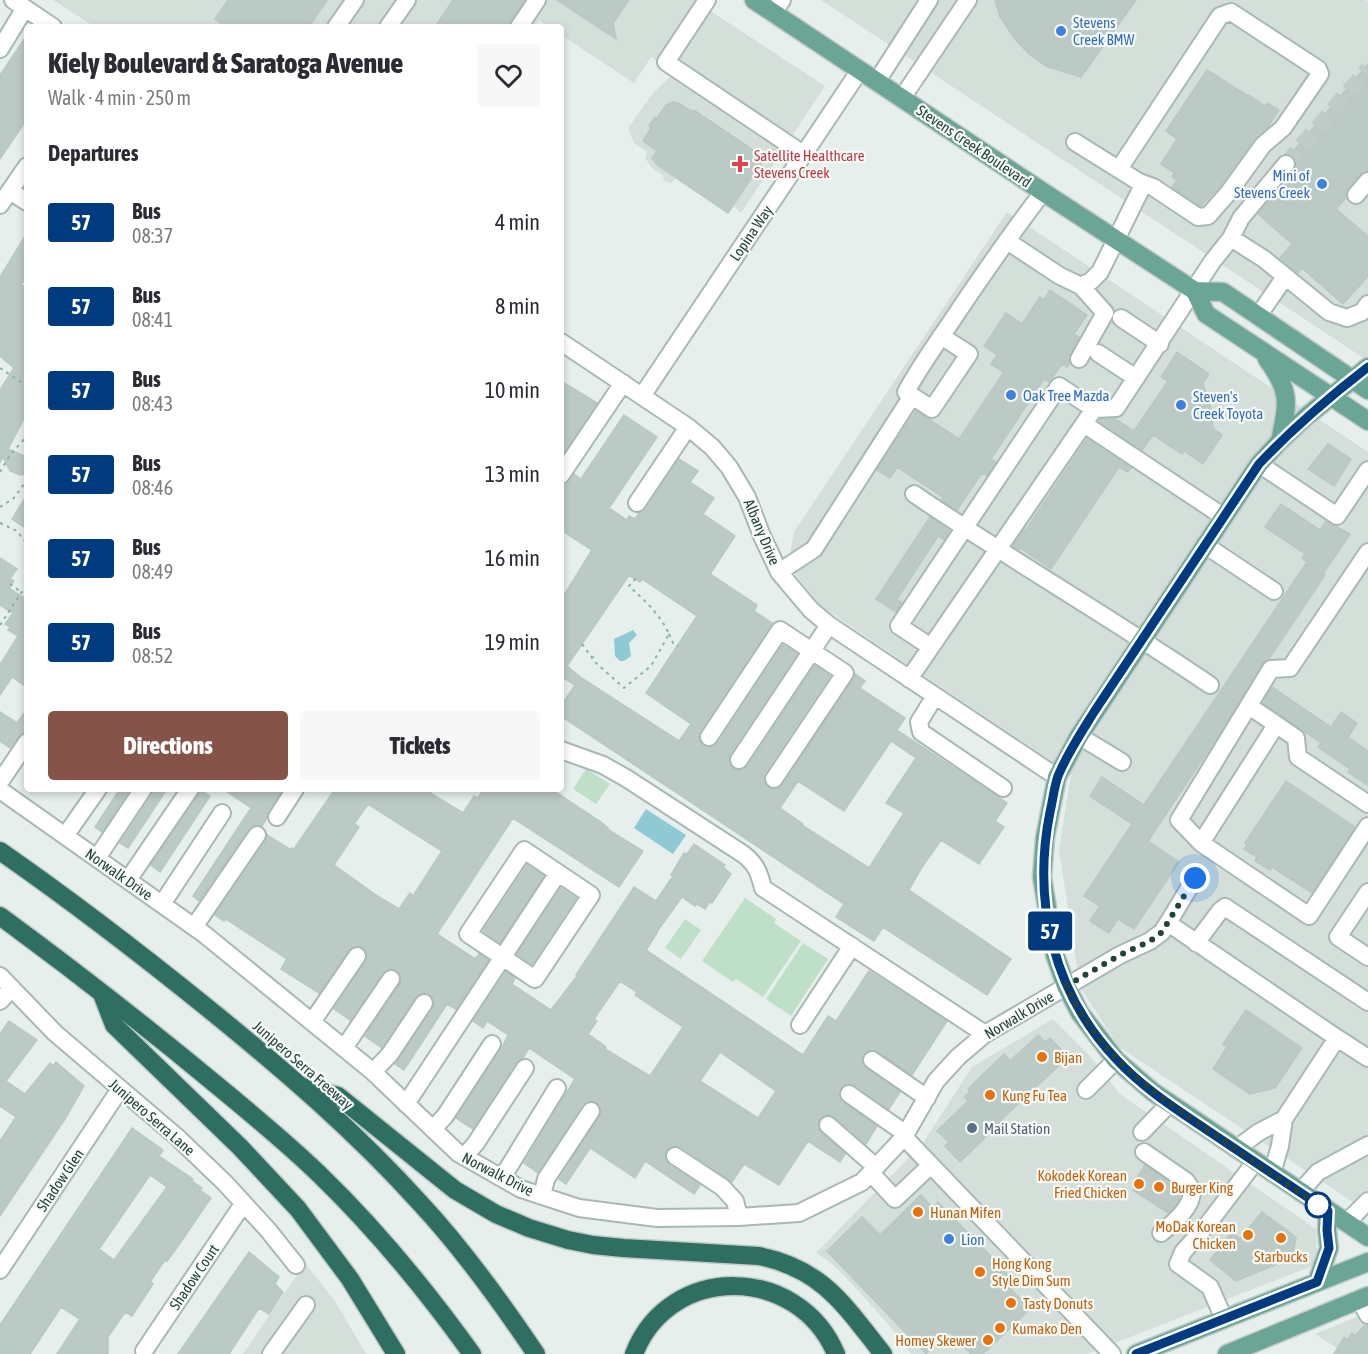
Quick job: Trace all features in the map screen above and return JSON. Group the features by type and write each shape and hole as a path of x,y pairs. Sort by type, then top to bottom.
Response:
{"highway":[{"name":"Junipero Serra Freeway","path":"0,851 162,971 303,1087 358,1138 422,1204 478,1274 536,1354"},
{"path":"0,916 102,992 201,1072 319,1174 388,1247 436,1305 472,1354"},
{"path":"102,992 114,1025 240,1147 298,1209 350,1279 396,1354"},
{"path":"303,1087 338,1096 455,1190 496,1214 529,1228 594,1245 748,1254 777,1259 798,1268 817,1279 840,1300 883,1354"},
{"path":"634,1354 645,1333 668,1308 698,1292 732,1285 769,1290 802,1307 828,1335 836,1354"}],"main road":[{"name":"Stevens Creek Boulevard","path":"754,0 777,6 860,70 1195,291 1206,314 1368,421"},
{"name":"Stevens Creek Boulevard","path":"1195,291 1223,292 1368,390"},
{"path":"1260,350 1278,375 1286,393 1286,414 1280,441"},
{"path":"1368,367 1330,396 1280,441 1259,464 1079,736 1057,777 1045,838 1042,877 1055,955 1066,986 1080,1013 1116,1060 1169,1104 1368,1237"},
{"path":"1317,1282 1329,1248 1328,1211"},
{"path":"1136,1354 1368,1262"},
{"path":"1227,1354 1335,1310 1367,1306"}],"street":[{"path":"338,24 355,0"},
{"path":"390,24 407,0"},
{"path":"521,24 537,0"},
{"path":"707,0 666,62 803,154"},
{"path":"877,81 929,0"},
{"path":"902,98 968,0"},
{"path":"0,49 19,4 49,24"},
{"path":"1076,142 1139,182 1153,187 1197,217 1208,216 1263,146 1283,128 1320,74 1318,69 1231,12 1220,16 1119,168"},
{"name":"Lopina Way","path":"642,396 860,70"},
{"path":"931,647 899,626 1059,386 1094,409 1116,408 1212,262 1231,237 1241,218 1286,164"},
{"path":"0,205 24,170"},
{"path":"1356,195 1368,181"},
{"path":"1081,286 1100,273 1137,200 1142,187 1139,182"},
{"path":"10,191 24,200"},
{"path":"941,336 967,352 969,357 934,408 906,392 941,336 1043,192"},
{"path":"1231,237 1264,259 1329,312 1347,318 1362,312 1368,304"},
{"path":"1007,241 1060,276 1081,286 1105,313 1079,359"},
{"path":"1258,316 1285,277"},
{"path":"1121,318 1160,344"},
{"name":"Albany Drive","path":"564,344 688,427 712,447 747,497 779,572 811,610 829,625 1057,777"},
{"path":"1098,353 1136,378"},
{"path":"564,471 623,383"},
{"path":"779,572 814,549 912,396"},
{"path":"909,679 1094,409"},
{"path":"1084,424 1224,517"},
{"path":"637,503 688,427"},
{"path":"1259,464 1337,516 1368,470"},
{"path":"914,494 1210,685"},
{"path":"1205,545 1274,591"},
{"path":"1368,552 1290,668 1271,669 1179,820 1201,843 1309,916 1368,826"},
{"path":"739,760 829,625"},
{"path":"709,736 780,630 812,651 845,673 774,779"},
{"path":"935,696 919,722 921,732 1003,788"},
{"path":"1249,706 1296,738 1298,757 1368,804"},
{"path":"1201,843 1276,725"},
{"path":"1079,736 1122,762"},
{"path":"0,782 24,746"},
{"path":"564,751 603,765 626,778 743,854 758,869 763,888 985,1034"},
{"name":"Norwalk Drive","path":"0,790 194,927 373,1072 458,1154 521,1189 579,1208 657,1218 739,1217 799,1213 862,1182 905,1136 936,1082 958,1057 985,1034 1120,955 1150,941 1162,932 1195,878"},
{"path":"65,836 96,792"},
{"path":"97,858 141,792"},
{"path":"128,880 187,792"},
{"path":"277,817 293,792"},
{"path":"162,904 222,813"},
{"path":"194,927 257,835"},
{"path":"524,850 591,895 535,979 503,957 468,934 524,850"},
{"path":"406,1104 558,873"},
{"path":"1368,892 1338,938 1368,957"},
{"path":"1197,942 1220,910 1226,907 1368,1002"},
{"path":"1168,923 1368,1058"},
{"path":"800,1025 852,946"},
{"path":"312,1022 357,956"},
{"name":"Junipero Serra Lane","path":"0,976 55,1033 177,1137 225,1183 268,1230 296,1266"},
{"path":"344,1048 391,979"},
{"path":"0,1001 12,988"},
{"path":"373,1072 390,1054 424,1003"},
{"path":"1272,1173 1280,1146 1284,1119 1337,1038"},
{"path":"433,1130 449,1110 492,1044"},
{"path":"872,1060 927,1098"},
{"path":"1086,1090 1116,1060"},
{"path":"464,1157 476,1143 525,1068"},
{"path":"502,1178 557,1088"},
{"name":"Shadow Glen","path":"0,1270 120,1089"},
{"path":"849,1094 905,1136 1112,1354"},
{"path":"1142,1132 1169,1104"},
{"path":"542,1196 546,1179 591,1111"},
{"path":"1236,1149 1259,1132 1284,1119"},
{"path":"828,1125 873,1170 895,1199 931,1165"},
{"path":"1300,1192 1318,1172 1368,1145"},
{"path":"1144,1152 1186,1181 1192,1190 1191,1200 1176,1220 1161,1233"},
{"path":"675,1156 722,1187 735,1201 739,1217"},
{"path":"1224,1319 1210,1287 1178,1264 1184,1252 1255,1162"},
{"path":"1346,1223 1368,1201"},
{"name":"Shadow Court","path":"144,1351 243,1204"},
{"path":"271,1354 306,1305"}],"path":[{"path":"1,370 24,384"},
{"path":"0,472 10,455 24,439"},
{"path":"0,507 14,498 24,484"},
{"path":"0,523 17,531 24,540"},
{"path":"636,578 629,586 651,608 664,624 674,645 678,646"},
{"path":"10,584 21,592"},
{"path":"0,625 24,588"},
{"path":"648,611 651,608"},
{"path":"582,644 591,658 610,678 624,688 651,666 669,633"},
{"path":"591,658 598,655"}],"shaded area":[{"path":"53,0 694,0 825,86 741,213 733,205 676,178 672,183 664,181 663,175 653,169 645,158 647,152 634,143 628,128 653,93 670,77 670,69 651,57 634,83 564,37 564,24 545,24 539,20 536,24 90,24"},
{"path":"821,0 1366,0 1368,2 1368,361"},
{"path":"1007,212 1368,452 1368,1212 1119,1047 1080,987 1059,850 1071,774 819,604 788,565 794,532"},
{"path":"1053,1019 1089,1055 1120,1094 1316,1229 1317,1264 1087,1354 911,1354 853,1285 830,1262 816,1253 923,1143 972,1067"},
{"path":"305,1263 335,1301 366,1354 243,1354"},
{"path":"1368,1312 1368,1354 1346,1354 1315,1334"}],"green space":[{"path":"586,769 610,784 596,804 573,789"},
{"path":"745,898 776,919 774,923 801,941 763,997 736,979 733,982 702,961"},
{"path":"685,919 701,930 681,959 665,948"},
{"path":"803,943 828,959 791,1016 766,999"}],"water":[{"path":"633,630 637,635 629,643 631,656 620,661 615,656 614,639"},
{"path":"646,809 686,835 673,854 634,828"}],"building":[{"path":"228,0 327,0 311,24 222,24 215,19"},
{"path":"453,0 524,0 511,24 437,24"},
{"path":"557,0 629,0 613,23 616,39"},
{"name":"Stevens Creek BMW","path":"995,0 1136,0 1081,77 1046,66 1029,54 1000,17"},
{"path":"24,39 24,123 0,159 0,75"},
{"name":"Mini of Stevens Creek","path":"1368,64 1368,171 1360,174 1348,188 1346,198 1336,209 1368,236 1368,276 1343,304 1302,268 1298,273 1280,258 1292,244 1258,214 1296,173 1294,171 1296,161 1290,155"},
{"path":"1207,70 1265,106 1267,103 1279,110 1268,127 1254,139 1221,185 1201,206 1172,187 1177,180 1172,177 1174,173 1161,164 1177,139 1166,131"},
{"path":"673,102 693,112 694,110 765,158 728,213 657,165 652,158 657,151 643,141 655,117 657,118 666,105"},
{"path":"24,238 24,280 21,285 24,286 24,419 8,449 24,456 24,474 20,475 10,471 3,457 0,462 0,390 14,368 0,356 0,277"},
{"name":"Oak Tree Mazda","path":"1050,290 1087,315 1074,334 1079,337 1070,354 1070,363 1067,367 1062,364 1049,382 1044,379 991,459 996,462 987,476 982,473 957,510 941,500 943,497 897,467 890,478 877,470 916,411 959,439 1004,372 991,364 997,355 984,346 1006,313 1022,324 1040,297 1044,300"},
{"name":"Steven's Creek Toyota","path":"1177,352 1209,374 1203,383 1212,413 1213,428 1222,435 1203,464 1184,451 1182,454 1153,435 1142,450 1099,421 1100,419 1115,419 1134,431 1168,381 1161,377"},
{"path":"564,383 597,403 564,452"},
{"path":"624,415 657,437 609,508 627,520 629,516 635,519 646,509 679,459 698,471 690,482 714,498 703,514 735,536 710,574 757,605 754,611 772,623 700,731 699,737 703,745 709,747 718,743 783,645 797,654 730,754 729,760 733,768 739,770 748,766 815,665 830,676 765,773 764,779 768,787 774,789 783,785 855,674 865,681 860,688 905,718 897,730 1007,803 995,821 1004,827 979,864 941,840 909,890 1011,959 987,995 883,927 874,941 836,917 844,904 564,718 564,702 575,685 564,678 564,595 592,550 564,532 564,484 574,474 581,479","holes":["629,575 640,582 642,579 697,616 646,693 691,724 679,741 583,679 567,666","891,741 916,758 886,803 904,813 869,868 780,808 798,781 844,811"]},
{"path":"1087,439 1131,468 1128,472 1119,467 1051,569 1020,548 1019,550 1013,546"},
{"path":"1328,444 1351,459 1334,486 1308,469"},
{"path":"24,500 24,527 12,519"},
{"path":"1281,504 1320,530 1326,521 1350,534 1269,659 1262,664 1220,733 1148,841 1179,862 1134,929 1118,919 1109,933 1090,921 1100,906 1084,896 1132,824 1090,796 1102,777 1144,805 1307,562 1302,558 1305,554 1265,527"},
{"path":"930,517 950,531 944,540 938,536 897,599 902,603 896,612 876,599"},
{"path":"0,558 17,569 10,579 14,581 9,588 24,598 24,685 12,677 0,695 0,665 18,636 8,630 10,627 5,624 13,613 0,605"},
{"path":"1272,687 1331,727 1341,712 1357,723 1348,737 1368,751 1368,785 1348,772 1350,769 1318,747 1321,743 1263,703"},
{"path":"0,712 17,723 24,713 24,732 10,748 0,741"},
{"path":"1286,781 1355,827 1312,893 1272,867 1270,870 1255,861 1257,857 1244,849 1247,845 1245,843"},
{"path":"118,792 128,792 102,832 95,827"},
{"path":"152,792 165,792 128,848 120,843"},
{"path":"199,792 210,796 160,872 151,865"},
{"path":"227,792 281,792 268,811 262,826 253,825 248,829 199,901 193,896 251,808"},
{"path":"333,792 429,792 463,813 474,796 478,798 482,792 556,792 601,822 607,829 643,851 619,887 513,818 437,934 475,959 479,954 488,960 456,1009 447,1004 404,1070 395,1064 433,1009 434,1003 430,995 424,993 416,997 382,1048 365,1036 400,984 401,979 397,971 391,969 383,973 350,1020 334,1009 366,961 367,956 363,948 357,946 349,950 319,993 281,969 287,959 226,919 224,921 215,915 266,841 267,835 291,850 294,849","holes":["368,804 442,851 413,896 410,893 399,909 334,865 359,827 354,824"]},
{"path":"694,844 725,865 723,867 731,874 712,903 710,901 705,909 697,904 695,906 682,897 646,950 803,1055 828,1016 836,1021 869,971 947,1021 912,1075 877,1051 868,1050 862,1060 866,1068 900,1092 889,1109 855,1085 844,1085 839,1092 840,1099 877,1126 866,1144 835,1117 824,1115 818,1122 818,1129 845,1154 840,1162 808,1141 779,1185 744,1164 732,1182 681,1147 675,1146 667,1150 665,1160 700,1185 694,1194 645,1161 635,1178 590,1148 566,1184 559,1179 601,1112 600,1106 592,1101 587,1101 582,1105 538,1173 524,1163 575,1079 529,1048 523,1058 516,1062 473,1129 456,1118 501,1050 508,1035 487,1021 483,1028 473,1021 506,972 515,978 512,984 551,1010 577,976 634,887 656,901 673,876 671,875 684,853 687,854","holes":["620,981 637,992 635,995 683,1027 650,1076 605,1049 606,1047 588,1034 597,1021 594,1019","720,1052 776,1091 758,1118 700,1081"]},
{"path":"527,865 544,876 500,943 483,931"},
{"path":"561,888 576,898 532,964 517,954"},
{"path":"1246,1010 1302,1048 1275,1088 1250,1094 1213,1069 1227,1047 1223,1044"},
{"path":"9,1021 37,1040 6,1081 25,1094 50,1063 53,1066 56,1062 84,1086 65,1119 0,1216 0,1141 16,1117 0,1106 0,1034"},
{"path":"1038,1035 1045,1042 1050,1038 1068,1057 960,1162 945,1146 949,1142 937,1131 968,1101 964,1097 970,1092 968,1089 1004,1054 1010,1061"},
{"path":"132,1128 163,1150 159,1156 193,1179 192,1181 202,1188 200,1190 211,1198 150,1282 153,1284 132,1316 125,1312 108,1337 108,1354 57,1354 80,1319 61,1307 30,1354 0,1354 0,1325","holes":["150,1175 167,1187 114,1260 99,1249"]},
{"name":"Burger King","path":"1145,1165 1178,1188 1181,1193 1177,1203 1168,1213 1133,1190 1141,1178 1138,1176"},
{"path":"921,1195 933,1208 938,1202 1005,1271 1012,1281 1007,1285 1030,1309 983,1354 971,1354 950,1332 926,1354 827,1251 862,1217 880,1235"},
{"path":"1262,1212 1296,1237 1293,1253 1287,1252 1275,1265 1236,1281 1210,1260 1232,1232 1240,1239"},
{"path":"249,1252 279,1277 275,1284 283,1292 269,1314 259,1308 229,1354 178,1354"},
{"path":"1365,1325 1368,1325 1368,1354 1334,1354 1344,1337 1348,1340 1352,1333 1355,1336"}],"tunnel":[{"path":"1286,164 1368,69"}],"bus line":[{"name":"57","path":"1136,1354 1317,1282 1329,1248 1328,1211 1153,1092 1116,1060 1080,1013 1066,986 1055,955 1042,877 1045,838 1057,777 1094,712 1259,464 1307,416 1368,367"}],"place":[{"name":"Stevens Creek BMW","path":"1061,31"},
{"name":"Satellite Healthcare Stevens Creek","path":"740,164"},
{"name":"Mini of Stevens Creek","path":"1322,184"},
{"name":"Oak Tree Mazda","path":"1011,395"},
{"name":"Steven's Creek Toyota","path":"1181,405"},
{"name":"Bijan","path":"1042,1057"},
{"name":"Kung Fu Tea","path":"990,1095"},
{"name":"Mail Station","path":"972,1128"},
{"name":"Kokodek Korean Fried Chicken","path":"1139,1184"},
{"name":"Burger King","path":"1159,1187"},
{"name":"Hunan Mifen","path":"918,1212"},
{"name":"MoDak Korean Chicken","path":"1248,1235"},
{"name":"Starbucks","path":"1281,1238"},
{"name":"Lion","path":"949,1239"},
{"name":"Hong Kong Style Dim Sum","path":"980,1272"},
{"name":"Tasty Donuts","path":"1011,1303"},
{"name":"Kumako Den","path":"1000,1328"},
{"name":"Homey Skewer","path":"988,1340"}],"route":[{"path":"1195,878 1162,932 1150,941 1120,955 1066,986 1080,1013 1116,1060 1136,1078 1169,1104 1320,1206 1318,1205"}]}
